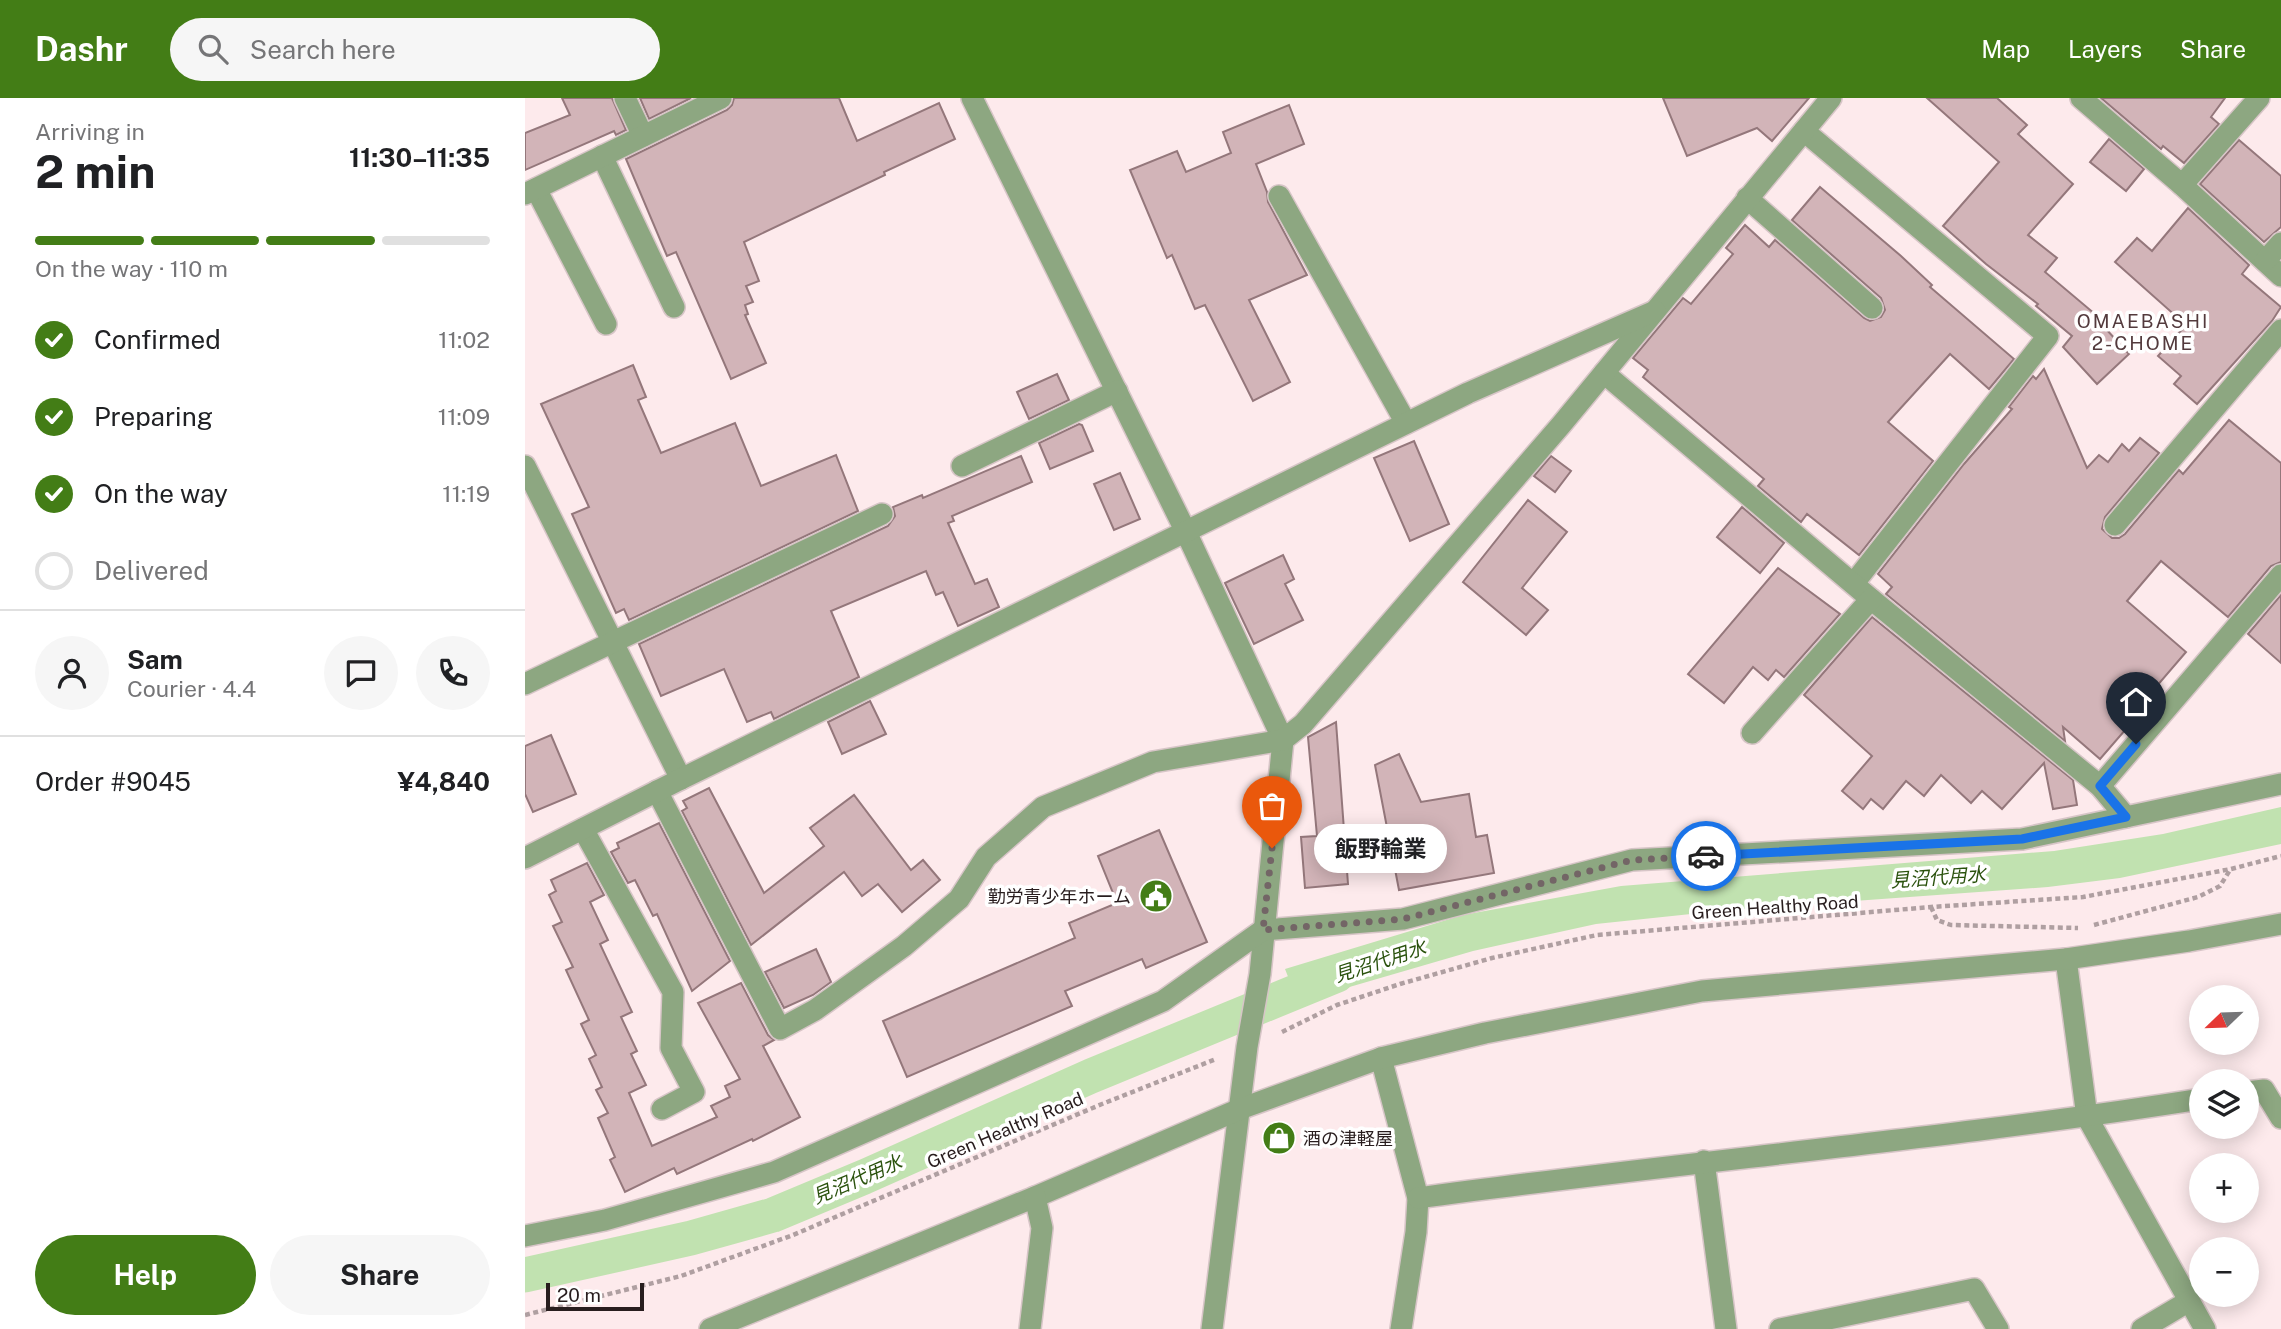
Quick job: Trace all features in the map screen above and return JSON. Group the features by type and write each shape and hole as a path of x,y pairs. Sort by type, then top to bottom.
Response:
{"street":[{"path":"625,98 643,136"},
{"path":"606,324 531,191 721,98"},
{"path":"972,98 1186,532 1283,740 1260,974 1249,1036 1212,1329"},
{"path":"657,791 780,1029 814,1010 904,946 959,899 986,857 1043,807 1153,762 1283,740 1303,724 1660,308 1831,98"},
{"path":"2081,98 2182,185 2281,276"},
{"path":"2182,185 2259,98"},
{"path":"1804,131 2048,337 1854,583"},
{"path":"602,156 674,307"},
{"path":"1279,196 1406,424"},
{"path":"1747,198 1872,309"},
{"path":"2265,261 2281,243"},
{"path":"525,858 1468,393 1660,308"},
{"path":"2115,525 2281,330"},
{"path":"1604,373 1871,599 2100,786 2126,817"},
{"path":"962,466 1117,391"},
{"path":"525,466 681,779"},
{"path":"525,684 883,514"},
{"path":"2100,786 2281,575"},
{"path":"1752,733 1871,599"},
{"path":"525,1236 605,1220 774,1172 1163,1001 1263,930 1403,919 1632,860 2022,839 2281,784"},
{"path":"583,829 673,992 671,1048 694,1092 662,1108"},
{"path":"709,1329 1035,1197 1240,1109 1381,1058 1485,1033 1702,991 2066,959 2281,924"},
{"path":"2066,959 2087,1117 2189,1301 2142,1329"},
{"path":"1381,1058 1418,1198 1416,1231 1401,1329"},
{"path":"2259,1091 2264,1090 2281,1118"},
{"path":"1418,1198 1704,1161 2087,1117 2189,1101"},
{"path":"1704,1161 1727,1329"},
{"path":"1030,1329 1042,1228 1035,1197"},
{"path":"1780,1329 1975,1289 1998,1329"},
{"path":"2192,1307 2205,1329"}],"path":[{"name":"Green Healthy Road","path":"1282,1032 1337,1005 1399,984 1492,958 1597,935 2083,897 2231,869 2281,856"},
{"path":"1931,907 1937,920 1951,925 2082,928 2198,897 2220,886 2231,869"},
{"name":"Green Healthy Road","path":"525,1315 681,1276 793,1235 1216,1059"}],"water":[{"path":"2281,807 2281,844 2120,878 2048,887 1729,910 1596,924 1473,951 1298,1002 1285,969 1463,915 1621,886 2054,851 2163,834"}],"building":[{"path":"562,98 612,98 626,130 616,135 614,131 525,170 525,133 570,115"},
{"path":"640,98 691,98 649,119"},
{"path":"734,98 839,98 857,141 939,103 955,139 744,242 759,281 746,286 753,302 745,305 748,314 745,315 766,363 731,379 676,252 667,256 626,159 727,110"},
{"path":"1663,98 1809,98 1772,141 1757,128 1687,156"},
{"path":"1927,98 1997,98 2027,125 2018,134 2073,184 2028,235 2057,258 2045,272 2108,325 2105,328 2129,354 2097,384 2063,347 2072,336 2036,306 2038,304 1943,226 1999,162"},
{"path":"2101,98 2225,98 2211,117 2219,124 2184,163 2163,146 2161,149"},
{"path":"1289,105 1304,144 1256,164 1268,202 1307,275 1249,300 1290,382 1253,401 1205,305 1195,309 1172,255 1167,258 1130,170 1177,151 1186,172 1231,153 1223,132"},
{"path":"2109,139 2144,169 2126,191 2090,162"},
{"path":"2239,140 2281,176 2281,227 2264,242 2200,184"},
{"path":"1820,187 1901,256 1932,285 1930,287 2014,359 1989,389 1950,354 1888,422 1933,461 1859,555 1807,514 1801,522 1758,486 1764,479 1643,377 1648,370 1633,358 1683,298 1691,304 1733,254 1726,248 1745,225 1769,247 1775,240 1864,318 1870,321 1881,317 1885,310 1881,298 1792,220"},
{"path":"2188,208 2249,265 2242,274 2281,307 2272,321 2197,404 2174,384 2181,376 2158,356 2186,325 2115,262 2137,238 2152,251"},
{"path":"633,365 646,397 638,400 661,453 735,423 761,486 836,455 858,511 629,620 624,609 616,613 572,514 589,507 541,404"},
{"path":"2044,369 2087,468 2099,455 2108,462 2122,444 2129,451 2140,438 2159,453 2105,517 2102,529 2112,538 2125,534 2179,470 2183,474 2229,420 2281,463 2281,562 2271,566 2228,617 2161,561 2127,601 2186,652 2155,688 2159,691 2100,759 2063,727 2065,741 1886,594 1892,587 1878,574 1964,464 2012,409 2009,407 2033,376 2036,379"},
{"path":"1057,374 1069,400 1029,419 1017,392"},
{"path":"1082,425 1093,451 1050,469 1039,443"},
{"path":"1414,441 1449,524 1410,541 1374,458"},
{"path":"1021,456 1032,482 952,516 954,521 948,523 975,584 987,579 999,607 958,626 943,592 936,595 926,571 831,611 859,677 774,719 771,712 747,722 724,669 661,696 639,644 888,526 895,516 893,507 922,495 923,498"},
{"path":"1551,456 1571,471 1555,492 1534,476"},
{"path":"1120,473 1140,519 1114,530 1094,484"},
{"path":"1528,500 1567,532 1522,588 1548,610 1526,635 1463,582"},
{"path":"1742,507 1784,543 1760,573 1717,537"},
{"path":"1283,555 1294,579 1285,584 1303,620 1254,644 1225,583"},
{"path":"1778,568 1840,614 1784,677 1776,670 1768,680 1753,667 1724,703 1688,674"},
{"path":"2281,595 2281,663 2248,634"},
{"path":"1872,617 2073,780 2077,805 2053,809 2044,763 2002,809 1982,791 1971,803 1941,775 1924,796 1906,781 1883,809 1871,799 1863,809 1842,791 1872,756 1804,695"},
{"path":"870,701 886,734 842,754 828,722"},
{"path":"1336,722 1348,884 1305,888 1301,837 1317,836 1308,737"},
{"path":"551,735 576,794 533,812 525,794 525,746"},
{"path":"1399,754 1421,802 1469,794 1476,837 1487,835 1494,873 1399,890 1375,765"},
{"path":"709,788 764,893 824,846 810,828 854,795 911,870 923,860 940,880 902,912 878,884 862,896 844,872 751,945 682,811 687,808 683,801"},
{"path":"659,823 730,961 692,991 657,914 653,916 635,880 628,883 611,852 619,848 617,843"},
{"path":"1159,830 1207,942 1146,968 1142,959 1065,991 1072,1006 907,1077 883,1021 1075,938 1069,923 1117,903 1098,856"},
{"path":"587,863 604,895 590,902 608,940 600,944 632,1012 621,1017 637,1051 631,1054 646,1085 629,1093 652,1146 717,1117 711,1106 730,1097 725,1086 740,1079 698,1003 741,983 768,1035 774,1040 763,1046 800,1117 677,1174 674,1168 625,1192 610,1160 615,1157 598,1118 608,1113 596,1090 602,1087 589,1059 596,1055 581,1024 589,1020 566,970 573,967 553,926 562,922 549,895 556,891 551,880"},
{"path":"816,949 831,982 813,995 784,1008 765,972"}],"waterway":[{"name":"見沼代用水","path":"525,1275 691,1238 773,1215 1091,1076 1337,975"}],"way so far":[{"path":"1272,848 1263,930 1403,919 1632,860 1706,856"}],"place":[{"name":"飯野輪業","path":"1272,848"},
{"name":"勤労青少年ホーム","path":"1156,896"},
{"name":"酒の津軽屋","path":"1279,1138"}],"district":[{"name":"OMAEBASHI 2-CHOME","path":"2143,332"}],"route":[{"path":"1706,856 2022,839 2126,817 2100,786 2136,744"}]}
